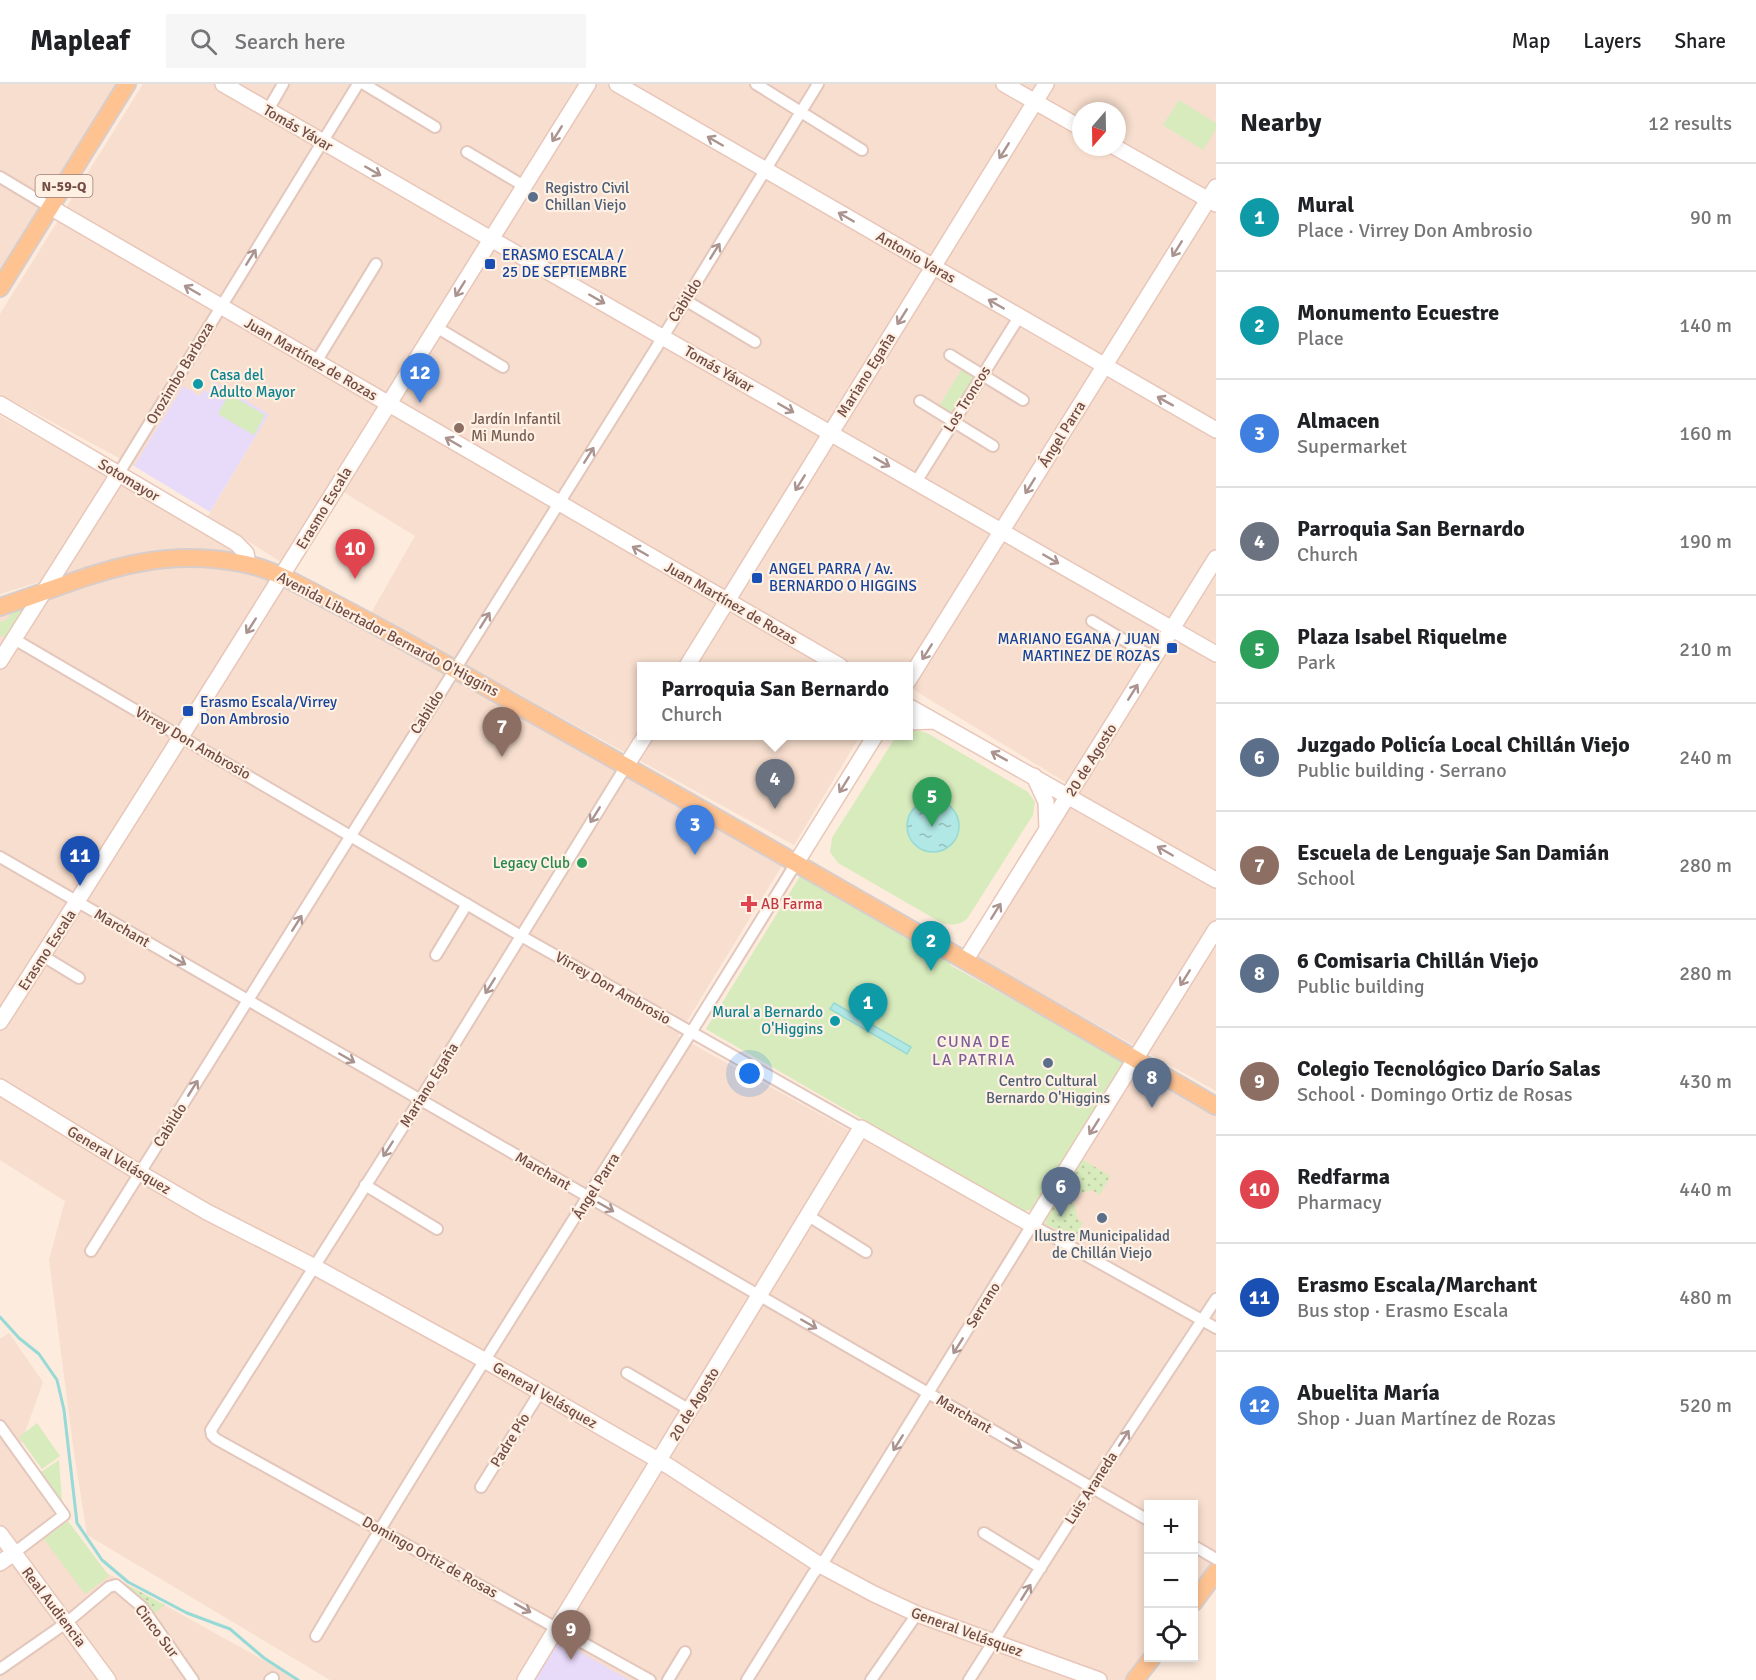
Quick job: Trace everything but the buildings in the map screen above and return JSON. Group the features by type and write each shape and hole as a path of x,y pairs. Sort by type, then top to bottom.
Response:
{"main road":[{"name":"N-59-Q","path":"0,288 127,84"},
{"name":"Avenida Libertador Bernardo O'Higgins","path":"0,607 103,570 141,561 174,557 207,558 248,564 283,576 626,766 1216,1106"},
{"path":"1198,1597 1216,1572"},
{"path":"1135,1680 1149,1662"}],"street":[{"name":"Tomás Yávar","path":"224,84 1216,654"},
{"path":"268,110 283,84"},
{"name":"Orozimbo Barboza","path":"0,661 119,473 358,84"},
{"path":"364,84 435,127"},
{"name":"Erasmo Escala","path":"0,1022 283,576 588,84"},
{"name":"Antonio Varas","path":"617,84 1216,430"},
{"path":"756,84 862,150"},
{"name":"Cabildo","path":"91,1251 663,337 818,84"},
{"path":"1004,84 1072,123"},
{"name":"Mariano Egaña","path":"689,662 1046,84"},
{"path":"467,152 524,186"},
{"path":"1126,153 1213,197"},
{"name":"Juan Martínez de Rozas","path":"0,177 558,504 833,662"},
{"name":"Ángel Parra","path":"913,675 1104,367 1213,197"},
{"path":"316,362 376,264"},
{"path":"685,300 755,342"},
{"name":"Los Troncos","path":"916,482 1019,317"},
{"path":"436,327 503,367"},
{"path":"950,355 1023,400"},
{"path":"920,401 993,446"},
{"name":"Sotomayor","path":"0,404 236,543 246,553 248,564"},
{"name":"20 de Agosto","path":"965,961 1216,558"},
{"path":"1092,621 1154,658"},
{"name":"Virrey Don Ambrosio","path":"14,639 521,936 1216,1328"},
{"path":"913,708 1216,880"},
{"path":"913,722 936,721"},
{"name":"Mariano Egaña","path":"211,1433 213,1425 420,1100 642,740"},
{"name":"Ángel Parra","path":"316,1636 379,1529 692,1033 873,740"},
{"path":"1034,776 1046,802 1047,830"},
{"name":"Marchant","path":"0,857 1144,1517"},
{"path":"436,955 467,904"},
{"name":"Serrano","path":"747,1680 1216,929"},
{"path":"43,956 79,978"},
{"name":"General Velásquez","path":"0,1087 207,1212 313,1266 486,1361 660,1461 820,1565 917,1614 1099,1680"},
{"name":"20 de Agosto","path":"525,1680 559,1628 758,1295 861,1128"},
{"path":"365,1185 437,1229"},
{"path":"807,1215 866,1252"},
{"name":"Luis Araneda","path":"969,1680 1216,1299"},
{"path":"627,1373 690,1410"},
{"name":"Padre Pío","path":"481,1487 540,1392"},
{"path":"0,1426 4,1438 64,1515 0,1563"},
{"name":"Domingo Ortiz de Rosas","path":"211,1433 216,1439 650,1680"},
{"path":"984,1533 1041,1568"},
{"name":"Real Audiencia","path":"0,1534 108,1680"},
{"path":"1198,1548 1216,1559"},
{"name":"Cinco Sur","path":"66,1623 102,1592 109,1587 116,1586 142,1607 187,1678"},
{"path":"871,1680 917,1614"},
{"path":"2,1665 66,1623"},
{"path":"669,1680 686,1652"}],"shaded area":[{"path":"0,84 116,84 0,273"},
{"path":"143,84 1216,84 1216,1091 976,957 1080,791 913,689 913,662 637,662 637,740 858,740 794,845 371,613 415,536 342,491 295,571 208,516 254,439 213,382 207,392 200,396 183,386 134,466 0,394 0,314"},
{"path":"214,382 269,414 210,512 134,466 183,386 200,396 204,390 207,392"},
{"path":"0,416 258,560 168,554 116,558 0,594"},
{"path":"205,564 284,579 784,862 678,1036 1035,1233 1141,1066 1216,1113 1216,1555 1198,1580 1198,1500 1144,1500 1144,1653 1125,1680 330,1680 87,1535 49,1260 65,1201 0,1160 0,611 136,568"},
{"path":"9,1333 43,1382 21,1444 64,1507 47,1533 86,1583 107,1573 295,1680 0,1680 0,1339"},
{"path":"560,1640 629,1680 535,1680"}],"green space":[{"path":"1179,100 1216,123 1216,129 1203,150 1163,125"},
{"path":"963,367 976,376 951,415 938,408"},
{"path":"229,394 265,415 254,435 218,414"},
{"path":"29,605 8,639 0,635 0,622 8,619 12,611"},
{"path":"913,729 927,733 1028,792 1035,802 1033,815 967,919 961,923 942,923 838,863 830,852 832,838 894,740 913,740"},
{"path":"802,873 953,959 950,965 1125,1062 1031,1210 1022,1211 706,1029"},
{"path":"1080,1158 1110,1176 1100,1195 1092,1190 1081,1193 1069,1185 1067,1187 1063,1185"},
{"path":"1058,1191 1063,1194 1062,1197 1074,1204 1078,1220 1083,1223 1077,1234 1084,1238 1081,1243 1046,1224 1044,1214"},
{"path":"37,1423 60,1456 42,1469 19,1437"},
{"path":"59,1460 62,1502 41,1472"},
{"path":"68,1521 109,1576 85,1594 44,1539"},
{"path":"123,1583 165,1605 149,1617"}],"water":[{"path":"933,800 943,802 951,808 957,816 959,826 957,836 951,844 943,850 933,852 923,850 915,844 909,836 907,826 909,816 915,808 923,802"},
{"path":"834,1003 911,1047 907,1054 830,1009"}],"waterway":[{"path":"0,1317 19,1338 39,1354 57,1380 64,1410 77,1523 102,1560 128,1582 187,1613 230,1629 264,1658 298,1680"}],"place":[{"name":"Registro Civil Chillan Viejo","path":"533,197"},
{"name":"ERASMO ESCALA / 25 DE SEPTIEMBRE","path":"490,264"},
{"name":"Casa del Adulto Mayor","path":"198,384"},
{"name":"Abuelita María","path":"420,403"},
{"name":"Jardín Infantil Mi Mundo","path":"459,428"},
{"name":"ANGEL PARRA / Av. BERNARDO O HIGGINS","path":"757,578"},
{"name":"Redfarma","path":"355,579"},
{"name":"MARIANO EGANA / JUAN MARTINEZ DE ROZAS","path":"1172,648"},
{"name":"Erasmo Escala/Virrey Don Ambrosio","path":"188,711"},
{"name":"Escuela de Lenguaje San Damián","path":"502,757"},
{"name":"Parroquia San Bernardo","path":"775,809"},
{"name":"Plaza Isabel Riquelme","path":"932,827"},
{"name":"Almacen","path":"695,855"},
{"name":"Legacy Club","path":"582,863"},
{"name":"Erasmo Escala/Marchant","path":"80,886"},
{"name":"AB Farma","path":"749,904"},
{"name":"Monumento Ecuestre","path":"931,971"},
{"name":"Mural a Bernardo O'Higgins","path":"835,1021"},
{"name":"Mural","path":"868,1033"},
{"name":"Centro Cultural Bernardo O'Higgins","path":"1048,1063"},
{"name":"6 Comisaria Chillán Viejo","path":"1152,1108"},
{"name":"Juzgado Policía Local Chillán Viejo","path":"1061,1217"},
{"name":"Ilustre Municipalidad de Chillán Viejo","path":"1102,1218"},
{"name":"Colegio Tecnológico Darío Salas","path":"571,1660"}],"district":[{"name":"CUNA DE LA PATRIA","path":"974,1050"}]}
